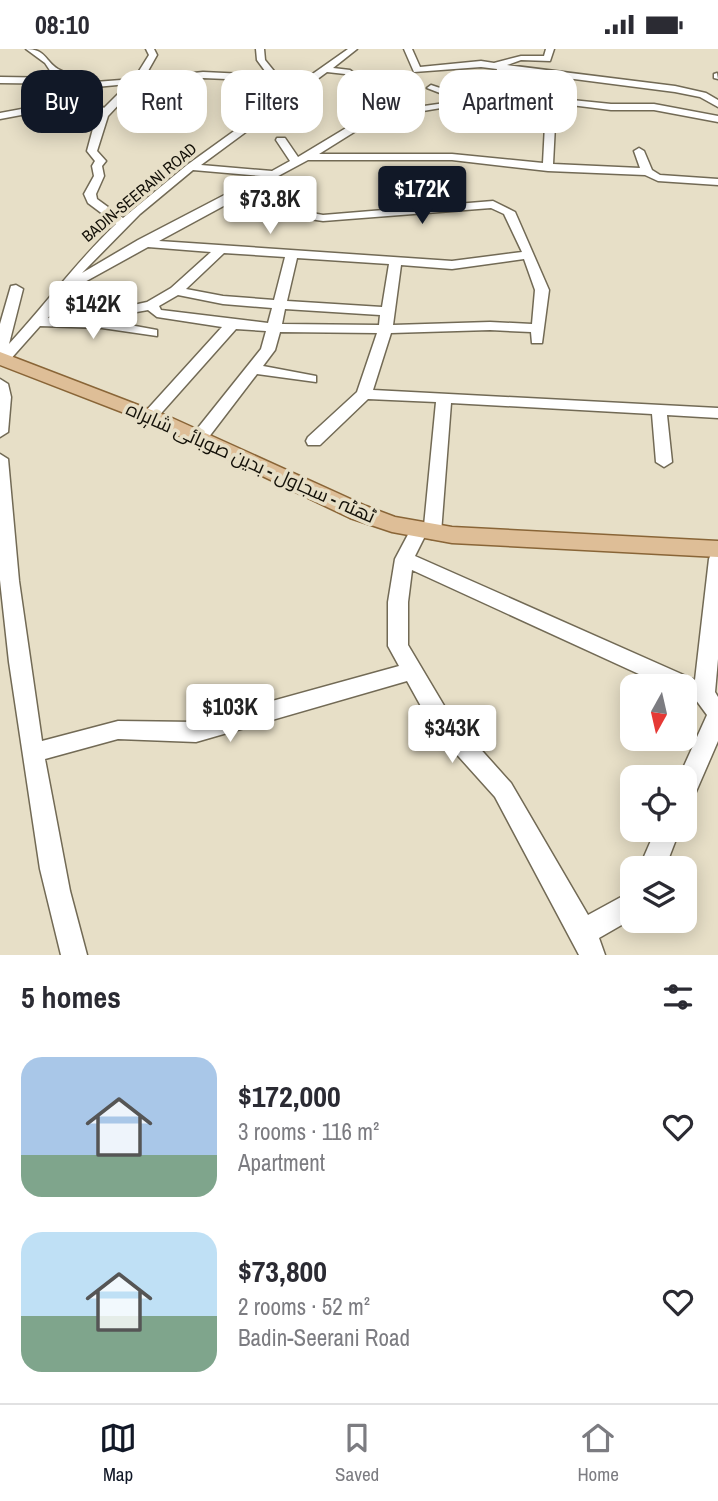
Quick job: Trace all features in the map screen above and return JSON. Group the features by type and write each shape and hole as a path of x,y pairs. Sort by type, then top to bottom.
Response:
{"main road":[{"name":"ٹھٹہ - سجاول - بدین صوبائی شاہراہ","path":"1,356 199,437 358,512 425,532 718,548"}],"street":[{"path":"30,49 48,61 54,70"},
{"path":"145,70 153,55 150,49"},
{"path":"260,49 261,60 269,70"},
{"name":"BADIN-SEERANI ROAD","path":"324,69 353,49"},
{"path":"408,49 417,70 469,64 497,66 676,89 703,95 718,104"},
{"path":"497,66 521,58 547,59 550,49"},
{"path":"497,66 499,70"},
{"path":"324,69 337,71"},
{"path":"0,75 21,73"},
{"path":"0,81 21,82"},
{"path":"431,89 439,92"},
{"path":"103,112 117,99"},
{"path":"577,103 665,109 718,119"},
{"path":"0,116 21,112"},
{"path":"97,133 92,151 101,161 97,166 99,176 90,194 92,201 124,223"},
{"name":"BADIN-SEERANI ROAD","path":"1,356 37,322 87,258 191,167 237,133"},
{"path":"64,289 142,243 344,133"},
{"path":"548,168 550,133"},
{"path":"281,140 298,159 452,157 548,168 647,172 658,178 718,182"},
{"path":"639,151 647,172"},
{"path":"191,167 271,174"},
{"path":"151,305 157,313 231,326 385,329 508,324 538,334 542,290 509,212 493,204 323,218 307,216 302,200 297,197 238,192"},
{"path":"142,243 452,265 528,255"},
{"path":"107,325 127,310 151,305 176,291 220,250"},
{"path":"199,437 268,350 292,254"},
{"path":"314,441 364,394 385,329 396,260"},
{"path":"1,356 16,289"},
{"path":"64,289 100,296 127,310"},
{"path":"176,291 223,300 388,312"},
{"path":"37,322 107,325 152,333"},
{"path":"150,416 231,326"},
{"path":"253,369 311,379"},
{"path":"0,384 3,397 0,432"},
{"path":"364,394 718,413"},
{"path":"444,400 425,532 404,559 398,601 398,646 441,721 503,790 588,943 620,915"},
{"path":"659,408 664,462"},
{"path":"0,459 10,582 33,753 59,906 74,955"},
{"path":"404,559 704,694 718,715 696,765"},
{"path":"704,694 718,559"},
{"path":"33,753 118,730 197,731 413,671"}]}
